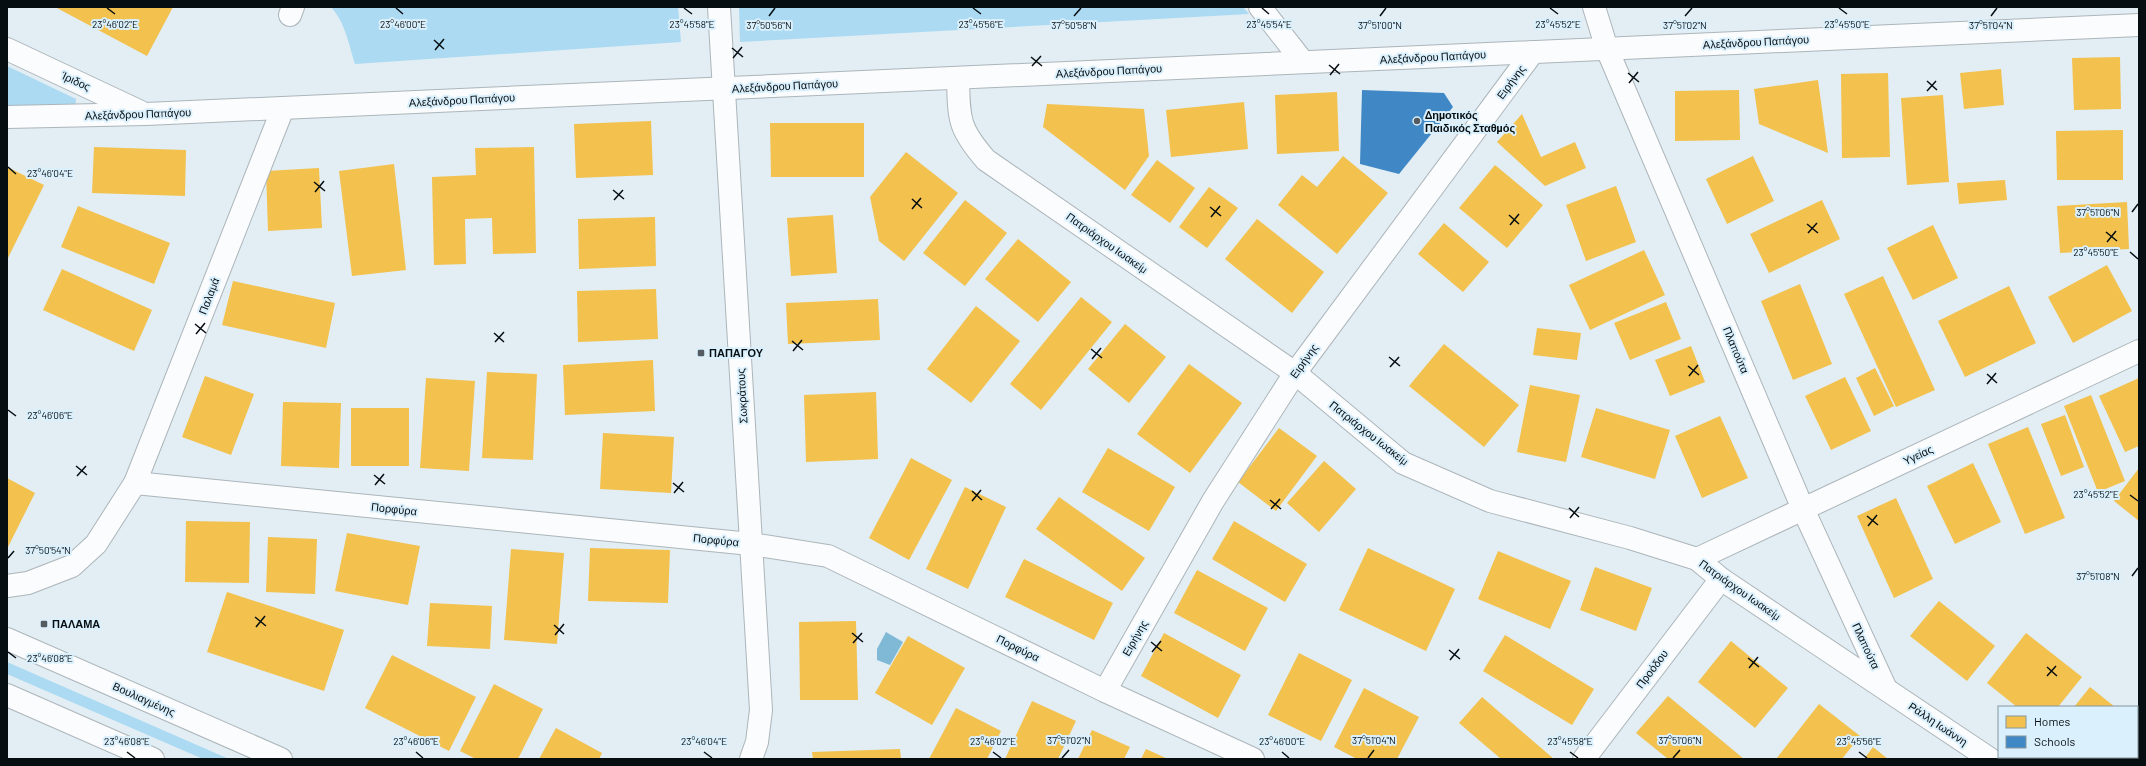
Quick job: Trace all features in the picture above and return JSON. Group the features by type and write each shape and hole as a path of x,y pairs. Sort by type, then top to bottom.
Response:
{"street":[{"name":"Σωκράτους","path":"719,7 761,710 758,742 751,759"},
{"path":"1260,7 1303,62"},
{"name":"Πλαπούτα","path":"1594,7 1607,49 1803,509 1886,689"},
{"name":"Αλεξάνδρου Παπάγου","path":"7,117 146,114 2139,25"},
{"name":"Ίριδος","path":"7,48 146,114"},
{"name":"Ειρήνης","path":"1106,691 1213,501 1295,373 1533,52"},
{"name":"Πατριάρχου Ιωακείμ","path":"958,78 959,115 968,139 986,160 1295,373 1403,463 1490,501 1630,538 1697,559 1721,579 1886,689"},
{"name":"Παλαμά","path":"7,586 28,583 72,566 96,544 135,483 282,108"},
{"name":"Υγείας","path":"1697,559 2139,351"},
{"name":"Πορφύρα","path":"135,483 751,544 828,556 1106,691 1254,759"},
{"name":"Προόδου","path":"1584,759 1721,579"},
{"name":"Βουλιαγμένης","path":"7,640 281,759"},
{"name":"Ράλλη Ιωάννη","path":"1886,689 1990,759"},
{"path":"7,695 153,759"}],"shaded area":[{"path":"331,7 678,7 681,42 355,64 343,27 336,13"},
{"path":"739,7 1243,7 1249,14 740,42"},
{"path":"7,66 76,99 75,110 7,107"},
{"path":"886,632 903,642 890,665 877,660 877,649"},
{"path":"7,662 229,759 203,759 7,674"}],"building: Homes":[{"path":"55,7 173,7 147,56"},
{"path":"2120,57 2121,109 2074,110 2072,58"},
{"path":"2001,69 2004,105 1964,109 1960,73"},
{"path":"1888,73 1890,157 1842,158 1841,74"},
{"path":"1818,80 1828,153 1759,124 1754,89"},
{"path":"1739,90 1740,140 1675,141 1675,91"},
{"path":"1337,92 1339,151 1277,154 1275,95"},
{"path":"1943,95 1949,182 1907,185 1901,98"},
{"path":"1244,102 1248,149 1171,157 1166,110"},
{"path":"1047,104 1144,109 1149,156 1125,190 1043,127"},
{"path":"1522,114 1541,157 1575,142 1586,168 1545,186 1497,142"},
{"path":"651,121 653,175 576,178 574,124"},
{"path":"770,123 864,123 864,177 771,177"},
{"path":"2123,130 2123,180 2057,180 2056,131"},
{"path":"94,147 186,150 185,196 92,193"},
{"path":"534,147 536,253 493,254 492,218 465,219 466,264 434,265 432,177 476,175 475,148"},
{"path":"906,152 958,193 904,261 879,241 870,197"},
{"path":"1343,156 1388,193 1337,254 1278,205 1302,175 1317,187"},
{"path":"1753,156 1774,201 1727,224 1706,179"},
{"path":"1157,160 1195,188 1170,223 1131,195"},
{"path":"394,164 406,270 352,276 339,171"},
{"path":"1495,165 1543,205 1507,248 1459,208"},
{"path":"7,167 44,185 7,260"},
{"path":"319,168 322,228 268,231 266,171"},
{"path":"2005,180 2007,200 1959,204 1957,183"},
{"path":"1616,186 1636,242 1586,261 1566,205"},
{"path":"1209,187 1238,208 1207,248 1179,227"},
{"path":"965,200 1007,233 965,286 923,253"},
{"path":"1822,200 1840,239 1769,273 1750,234"},
{"path":"2127,202 2129,249 2060,253 2057,206"},
{"path":"78,206 170,243 154,284 61,247"},
{"path":"833,215 837,273 791,276 787,218"},
{"path":"655,217 656,266 579,269 578,219"},
{"path":"1257,219 1324,272 1292,313 1225,259"},
{"path":"1444,223 1489,262 1463,292 1418,254"},
{"path":"1933,225 1958,278 1913,300 1887,248"},
{"path":"1018,239 1071,282 1038,322 985,279"},
{"path":"1644,250 1665,295 1590,330 1569,285"},
{"path":"2107,265 2132,311 2073,343 2048,297"},
{"path":"62,269 152,310 134,351 43,310"},
{"path":"1883,276 1935,390 1896,407 1844,294"},
{"path":"233,281 335,303 326,348 222,325"},
{"path":"1800,284 1832,364 1793,380 1761,301"},
{"path":"2009,286 2036,343 1965,377 1938,321"},
{"path":"656,289 658,339 578,342 577,291"},
{"path":"1081,297 1112,322 1041,410 1010,384"},
{"path":"878,299 880,340 788,344 786,303"},
{"path":"1666,302 1681,339 1630,360 1614,323"},
{"path":"976,306 1020,341 971,403 927,369"},
{"path":"1125,324 1166,357 1129,403 1088,369"},
{"path":"1537,328 1581,333 1577,360 1533,355"},
{"path":"1444,344 1519,405 1484,447 1409,386"},
{"path":"1691,346 1705,382 1670,396 1655,360"},
{"path":"653,360 655,411 565,415 563,365"},
{"path":"1189,364 1242,403 1190,473 1137,434"},
{"path":"1875,368 1894,406 1874,416 1856,378"},
{"path":"487,372 537,374 533,460 482,458"},
{"path":"205,376 254,394 231,455 182,437"},
{"path":"1845,377 1871,431 1831,450 1805,396"},
{"path":"426,378 475,381 469,471 420,468"},
{"path":"2139,378 2139,446 2125,452 2099,396"},
{"path":"1530,385 1580,395 1566,462 1517,452"},
{"path":"876,392 878,459 806,462 804,395"},
{"path":"2091,395 2125,481 2098,492 2064,406"},
{"path":"283,402 341,403 339,468 281,466"},
{"path":"351,408 409,408 409,466 351,466"},
{"path":"1596,408 1670,430 1655,479 1581,457"},
{"path":"2065,415 2084,467 2061,476 2041,424"},
{"path":"1720,416 1748,478 1702,498 1675,436"},
{"path":"2028,427 2065,518 2025,534 1988,444"},
{"path":"1279,428 1317,456 1276,511 1238,482"},
{"path":"603,433 674,437 671,493 600,489"},
{"path":"1108,448 1175,487 1149,531 1082,492"},
{"path":"911,458 952,480 909,560 869,538"},
{"path":"1324,461 1356,489 1319,532 1287,503"},
{"path":"1973,463 2001,522 1955,544 1927,486"},
{"path":"2139,468 2139,521 2114,501"},
{"path":"7,478 35,493 7,549"},
{"path":"965,487 1006,507 968,589 926,569"},
{"path":"1059,497 1145,558 1122,591 1036,529"},
{"path":"1896,498 1933,579 1894,598 1857,516"},
{"path":"186,521 250,522 249,583 185,582"},
{"path":"1234,521 1307,564 1285,602 1212,559"},
{"path":"347,533 420,546 408,605 335,591"},
{"path":"268,537 317,539 315,594 266,592"},
{"path":"590,548 670,550 668,603 588,601"},
{"path":"1368,548 1455,589 1426,651 1339,610"},
{"path":"511,549 564,553 557,644 504,640"},
{"path":"1498,551 1571,581 1550,629 1478,599"},
{"path":"1024,559 1113,603 1094,640 1005,597"},
{"path":"1595,567 1652,588 1636,631 1580,610"},
{"path":"1197,570 1268,608 1245,651 1174,613"},
{"path":"227,592 344,630 324,691 207,652"},
{"path":"1939,601 1995,646 1967,681 1910,636"},
{"path":"430,603 492,606 490,649 427,646"},
{"path":"856,621 858,700 800,700 799,622"},
{"path":"1164,633 1241,675 1218,718 1141,676"},
{"path":"2026,633 2082,677 2059,706 2016,706 1987,683"},
{"path":"1505,635 1594,689 1572,725 1483,671"},
{"path":"908,636 965,668 932,725 875,693"},
{"path":"1731,641 1788,688 1755,728 1698,682"},
{"path":"1299,653 1352,680 1321,741 1268,715"},
{"path":"392,655 476,697 449,751 365,708"},
{"path":"494,684 543,709 518,759 476,759 460,751"},
{"path":"2090,687 2114,706 2075,706"},
{"path":"1364,688 1419,717 1397,759 1357,759 1334,747"},
{"path":"1668,696 1744,759 1668,759 1636,733"},
{"path":"1482,697 1554,759 1501,759 1459,723"},
{"path":"1032,701 1076,721 1058,759 1005,759"},
{"path":"1819,704 1860,736 1842,759 1776,759"},
{"path":"956,708 1001,731 987,759 929,759"},
{"path":"556,728 602,753 599,759 539,759"},
{"path":"1092,730 1130,747 1124,759 1078,759"},
{"path":"2139,742 2139,759 2112,759 2138,758"},
{"path":"1873,747 1888,759 1864,759"},
{"path":"900,749 901,759 813,759 812,752"},
{"path":"1146,749 1168,759 1141,759"}],"building: Schools":[{"path":"1362,90 1444,93 1453,107 1399,174 1360,164"}],"place":[{"name":"Δημοτικός Παιδικός Σταθμός","path":"1417,121"},
{"name":"ΠΑΠΑΓΟΥ","path":"701,353"},
{"name":"ΠΑΛΑΜΑ","path":"44,624"}]}
